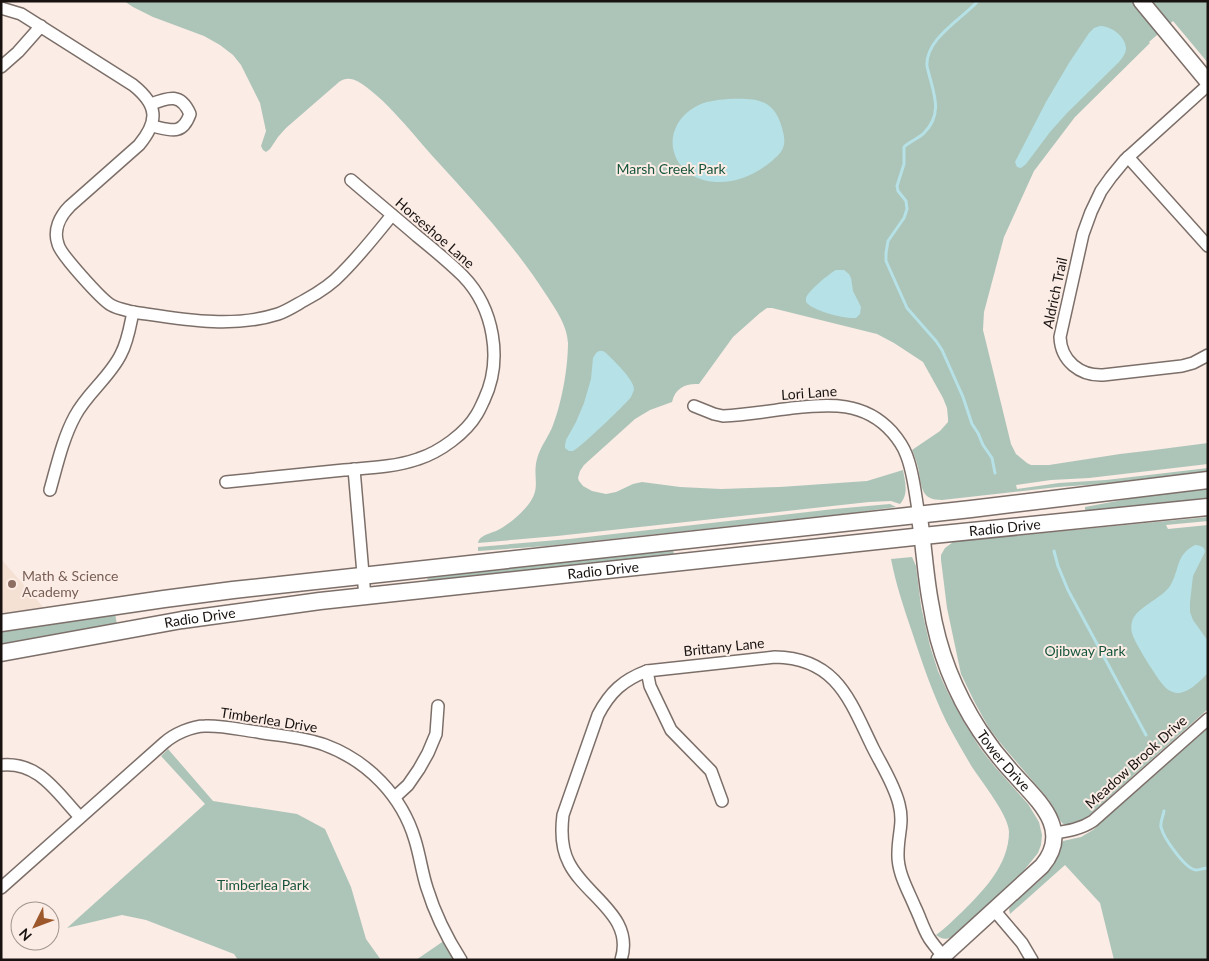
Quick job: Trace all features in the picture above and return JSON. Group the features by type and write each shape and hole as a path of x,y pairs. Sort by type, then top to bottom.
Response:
{"main road":[{"name":"Radio Drive","path":"1,623 187,595 1208,480"},
{"name":"Radio Drive","path":"1,654 200,617 282,606 1208,507"}],"street":[{"path":"1141,1 1208,84"},
{"path":"1,8 21,14 133,85 144,94 150,104 154,115 152,126 147,136 70,206 62,214 58,224 56,234 58,246 101,297 110,304 133,312 214,322 235,322 278,314 310,297 342,274 392,215"},
{"path":"1,67 18,52 41,26"},
{"name":"Aldrich Trail","path":"1208,84 1128,157 1101,191 1086,224 1060,342 1066,358 1074,366 1095,375 1182,366 1193,363 1208,355"},
{"path":"150,104 172,98 181,100 190,114 187,123 181,129 172,130 152,126"},
{"path":"1128,157 1208,246"},
{"name":"Horseshoe Lane","path":"226,482 354,470 417,460 447,445 462,432 477,415 486,395 492,372 494,351 492,331 485,309 475,292 464,277 351,180"},
{"path":"50,490 76,414 121,354 133,312"},
{"name":"Lori Lane","path":"694,406 723,416 829,405 852,407 870,415 888,428 905,451 912,472 919,514"},
{"path":"354,470 365,596"},
{"name":"Tower Drive","path":"919,514 934,623 944,657 957,690 990,746 1045,809 1054,833"},
{"name":"Brittany Lane","path":"621,960 624,946 620,927 614,917 574,873 564,852 562,840 564,815 598,715 613,692 623,682 647,671 775,657 800,660 824,671 835,681 849,699 896,793 902,824 898,854 902,876 930,940 941,958"},
{"path":"647,671 650,686 671,730 711,771 722,801"},
{"path":"395,797 408,785 420,769 428,753 436,734 438,706"},
{"name":"Meadow Brook Drive","path":"1054,833 1077,829 1093,821 1208,719"},
{"name":"Timberlea Drive","path":"1,888 167,740 191,729 205,726 304,739 324,744 357,760 395,797 404,812 416,842 433,906 444,931 461,960"},
{"path":"1,765 22,766 38,774 80,817"},
{"path":"941,958 1044,864 1052,849 1054,833"},
{"path":"994,910 1017,937 1032,960"}],"shaded area":[{"name":"Math & Science Academy","path":"1,559 44,608 1,614"}],"green space":[{"name":"Marsh Creek Park","path":"124,1 1208,1 1208,63 1173,21 1149,42 1075,117 1034,171 1004,237 984,312 983,330 1011,444 1016,454 1027,463 1031,465 1049,465 1208,443 1208,464 1089,478 1051,480 1016,485 1017,489 1208,468 1208,471 942,500 930,498 922,489 912,450 940,431 948,422 948,418 943,398 923,362 877,334 767,308 733,337 699,384 690,384 682,387 673,397 672,402 650,410 635,419 584,465 580,471 579,481 583,486 592,491 606,494 642,482 680,487 721,489 780,487 867,481 903,470 905,496 900,504 891,501 869,502 478,543 484,536 500,529 513,520 525,509 535,493 537,459 559,406 568,352 567,336 563,324 547,296 522,260 481,209 378,96 357,81 345,79 339,82 286,128 266,152 261,146 266,131 260,103 241,65 233,55 204,36 153,17"},
{"path":"1208,487 1208,501 1085,512 1085,507 1165,492"},
{"path":"890,504 896,507 547,546 478,551 478,547"},
{"name":"Ojibway Park","path":"1208,517 1208,521 1166,525 1168,529 1208,525 1208,709 1086,818 1077,823 1065,825 1059,819 1049,800 989,728 961,674 947,608 941,555 945,548 953,542 959,541"},
{"path":"673,548 674,556 428,583 427,575"},
{"path":"912,557 916,566 921,606 930,646 948,693 980,748 1028,804 1039,822 1042,835 1038,853 1021,874 952,937 946,939 936,935 970,904 986,886 1005,855 1009,832 1005,817 1000,808 972,767 946,721 923,666 900,596 891,559"},
{"path":"115,613 117,625 1,647 1,630"},
{"path":"1208,728 1208,960 1114,960 1100,903 1065,865 1010,914 1009,909 1011,906 1052,867 1063,841 1081,837 1093,830"},
{"name":"Timberlea Park","path":"168,749 213,801 297,814 325,829 351,887 366,939 381,960 238,960 234,954 146,920 122,915 67,928 205,804 161,756"},
{"path":"448,938 457,954 450,960 416,960"}],"water":[{"path":"1100,26 1109,28 1120,36 1126,48 1124,56 1067,113 1026,164 1021,168 1017,167 1015,162 1046,102 1089,33 1094,28"},
{"path":"715,100 755,100 769,105 782,128 784,145 780,153 772,161 746,177 724,182 701,179 688,173 679,163 674,152 673,140 676,128 683,117 695,107"},
{"path":"836,270 844,270 851,278 853,291 861,307 860,314 856,318 829,314 806,302 806,298 811,291 824,278"},
{"path":"599,351 606,353 623,370 631,381 634,390 631,397 603,426 573,451 569,451 565,448 566,440 584,403 591,379 593,358"},
{"path":"1195,545 1202,547 1205,552 1193,576 1190,612 1193,620 1208,641 1208,673 1189,689 1176,693 1166,688 1153,670 1134,638 1131,625 1138,612 1170,586 1184,553"}],"waterway":[{"path":"978,1 938,38 928,56 927,66 935,101 934,117 924,133 904,147 904,164 897,186 898,191 906,201 907,209 904,218 888,241 886,261 907,308 942,350 963,397 972,424 992,458 995,473"},
{"path":"1054,551 1068,590 1146,735"},
{"path":"1164,811 1161,827 1175,852 1191,868 1196,870 1208,868"}],"place":[{"name":"Math & Science Academy","path":"12,584"}]}
